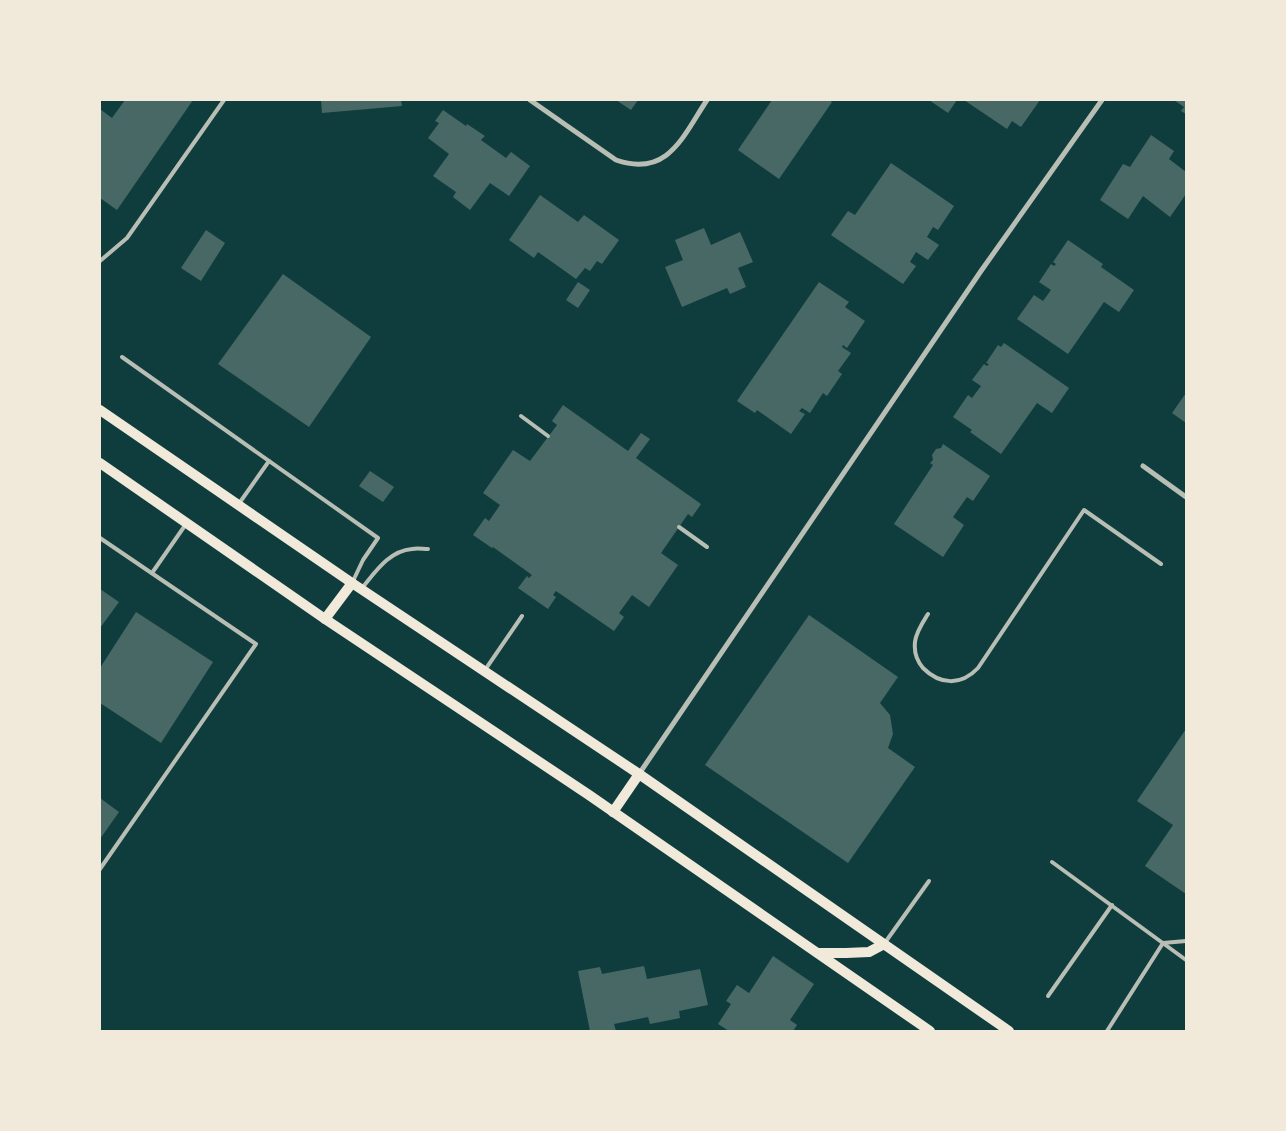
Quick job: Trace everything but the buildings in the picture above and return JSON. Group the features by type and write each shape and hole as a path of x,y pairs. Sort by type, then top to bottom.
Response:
{"main road":[{"path":"100,410 357,586 639,774 1009,1031"},
{"path":"100,463 186,524 613,812 930,1031"},
{"path":"325,619 357,586"},
{"path":"613,812 639,774"},
{"path":"817,952 869,952 884,944"}],"street":[{"path":"530,100 616,160 643,165 667,156 707,100"},
{"path":"639,774 981,271 1102,100"},
{"path":"1143,466 1186,497"}],"lane":[{"path":"100,261 127,238 224,100"},
{"path":"122,357 378,538 364,560 357,586"},
{"path":"521,416 548,436"},
{"path":"238,505 269,461"},
{"path":"928,614 918,632 914,645 921,665 936,678 946,681 963,679 969,677 988,655 1084,510 1161,564"},
{"path":"152,573 186,524"},
{"path":"679,527 707,547"},
{"path":"100,538 256,644 100,869"},
{"path":"357,586 392,555 412,548 428,550"},
{"path":"484,670 522,616"},
{"path":"1052,862 1186,960"},
{"path":"884,944 930,881"},
{"path":"1048,996 1112,905"},
{"path":"1163,943 1186,940"},
{"path":"1107,1031 1163,943"}]}
